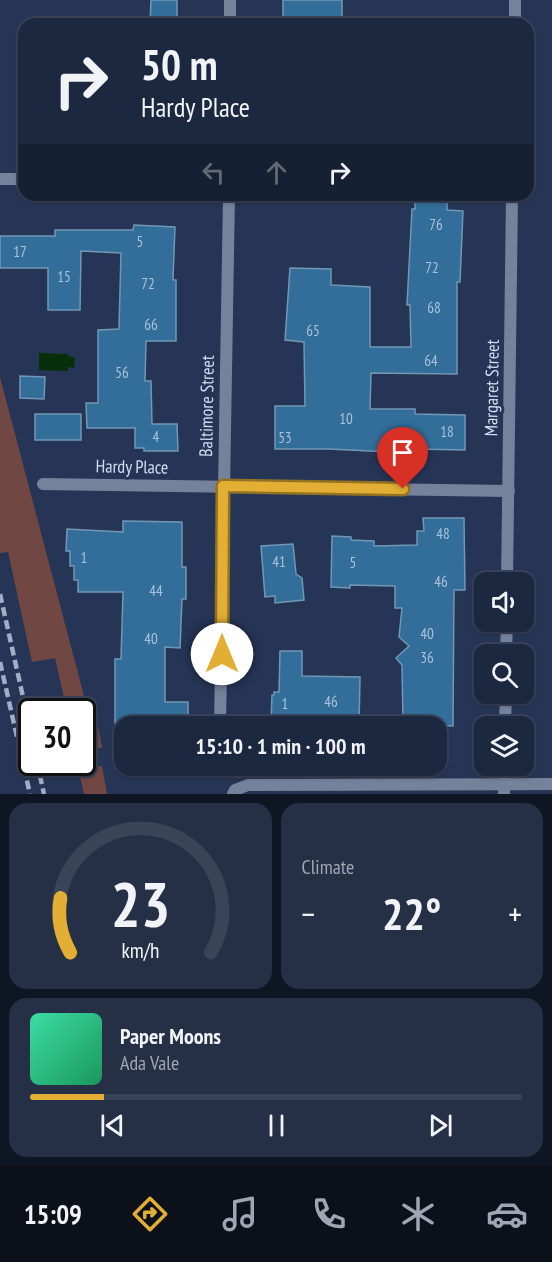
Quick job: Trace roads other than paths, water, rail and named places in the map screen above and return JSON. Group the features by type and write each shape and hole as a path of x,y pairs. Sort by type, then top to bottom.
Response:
{"street":[{"path":"230,0 230,18"},
{"path":"515,0 515,18"},
{"path":"0,178 18,179"},
{"name":"Baltimore Street","path":"220,716 229,201"},
{"name":"Margaret Street","path":"507,572 512,201"},
{"name":"Hardy Place","path":"43,484 508,491"},
{"path":"234,792 248,785 504,789 552,784"}],"railway":[{"path":"0,594 23,698"},
{"path":"0,662 30,794"},
{"path":"40,776 44,794"}]}
